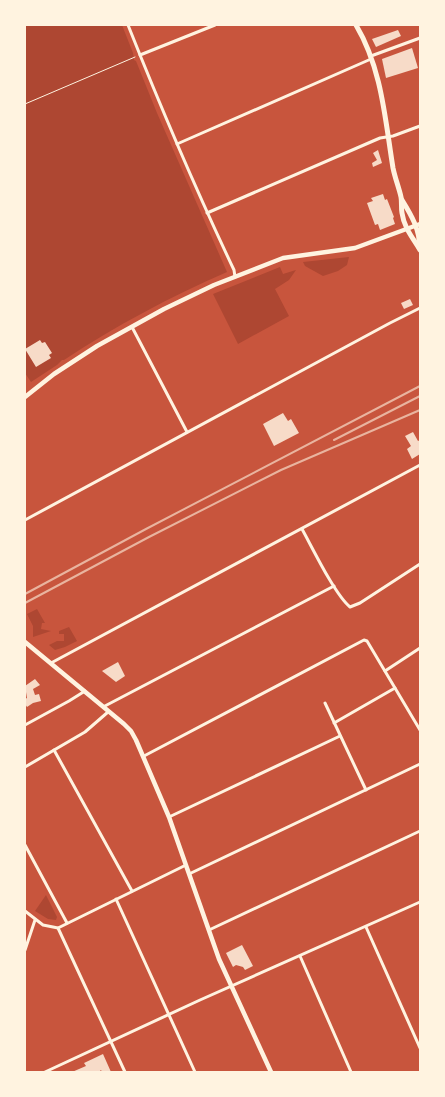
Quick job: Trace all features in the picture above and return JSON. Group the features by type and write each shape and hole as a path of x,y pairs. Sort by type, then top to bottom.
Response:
{"main road":[{"path":"356,25 371,57 380,89 393,169 401,198 402,213 407,229 414,243 420,249"},
{"path":"401,198 417,225 420,249"},
{"path":"25,397 54,374 97,346 196,294 235,276 283,258 355,248 417,225"},
{"path":"25,642 85,690 131,731 144,756 169,816 219,959 271,1072"}],"street":[{"path":"128,25 177,144 235,276"},
{"path":"140,55 215,25"},
{"path":"177,144 371,57 420,38"},
{"path":"207,213 380,138 420,126"},
{"path":"25,520 420,308"},
{"path":"132,327 187,432"},
{"path":"51,663 420,465"},
{"path":"302,529 334,586 350,607 420,564"},
{"path":"103,707 334,586"},
{"path":"144,756 361,640 367,641 420,730"},
{"path":"385,671 420,648"},
{"path":"334,723 395,688"},
{"path":"25,725 70,701 85,690"},
{"path":"325,703 366,790"},
{"path":"25,766 85,732 108,712"},
{"path":"169,816 340,736"},
{"path":"54,750 132,891"},
{"path":"189,874 420,764"},
{"path":"209,930 420,830"},
{"path":"25,845 67,923"},
{"path":"25,911 43,925 58,928 186,864"},
{"path":"116,899 195,1072"},
{"path":"45,1072 54,1070 231,986 420,902"},
{"path":"25,950 36,920"},
{"path":"366,927 420,1048"},
{"path":"58,928 125,1072"},
{"path":"300,956 351,1072"}],"path":[{"path":"25,104 140,55"}],"shaded area":[{"path":"25,25 122,25 134,60 227,272 123,324 62,360 31,382 25,373"},
{"path":"349,257 347,265 338,271 323,276 305,266 303,262"},
{"path":"280,267 283,274 296,270 289,280 275,289 289,316 238,344 213,294"},
{"path":"37,609 45,623 42,623 41,629 51,631 33,637 33,626 27,614"},
{"path":"69,627 77,641 55,650 49,645 57,641 64,641 64,634 59,634 59,631"},
{"path":"46,895 57,917 56,920 48,919 35,911"}],"building":[{"path":"398,30 401,36 376,47 372,39"},
{"path":"412,48 418,68 386,78 382,59"},
{"path":"378,150 382,163 373,167 372,163 377,160 373,153"},
{"path":"383,194 385,200 387,199 395,224 380,230 378,224 375,225 367,203 373,201 371,198"},
{"path":"410,299 413,305 404,309 401,303"},
{"path":"40,340 42,343 45,342 52,353 49,355 51,358 36,367 25,349"},
{"path":"283,413 288,421 291,419 299,433 274,446 263,424"},
{"path":"413,432 418,441 420,440 420,454 412,459 407,449 411,446 405,436"},
{"path":"118,662 125,676 116,682 102,671"},
{"path":"35,679 40,685 33,689 35,695 39,694 41,701 27,707 25,704 25,699 27,698 25,686"},
{"path":"242,945 253,966 245,970 243,967 236,965 233,967 226,953"},
{"path":"103,1054 111,1072 102,1072 101,1070 99,1072 72,1072 86,1066 84,1063"}],"railway":[{"path":"25,594 420,386"},
{"path":"334,440 420,396"},
{"path":"25,603 281,470 420,410"}]}
